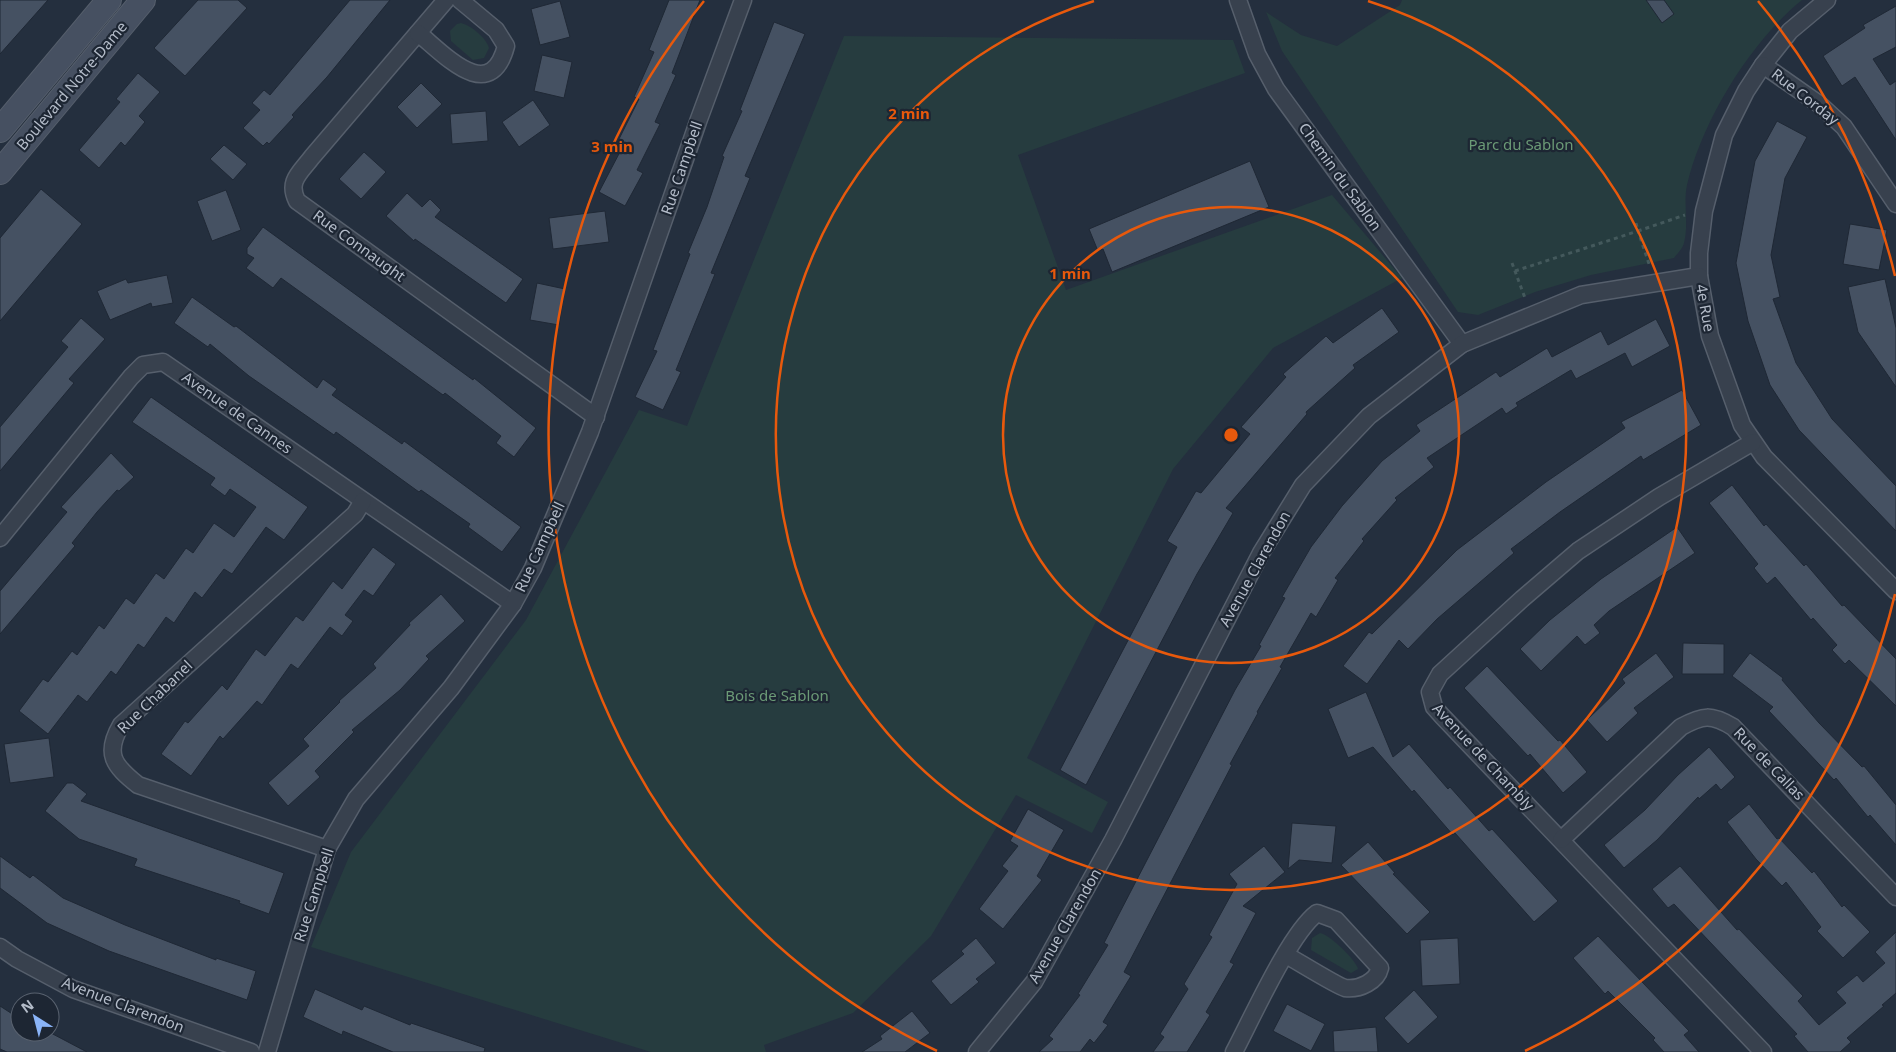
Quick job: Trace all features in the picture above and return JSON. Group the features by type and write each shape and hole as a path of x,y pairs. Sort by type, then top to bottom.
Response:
{"street":[{"name":"Boulevard Notre-Dame","path":"0,130 109,0"},
{"name":"Boulevard Notre-Dame","path":"0,172 143,0"},
{"name":"Rue Connaught","path":"446,0 312,157 294,181 292,190 297,201 596,417"},
{"path":"418,33 466,72 477,75 487,74 502,62 506,46 496,30 460,0"},
{"name":"Rue Campbell","path":"266,1052 327,849 356,799 452,688 513,604 533,568 576,470 596,417 696,128 743,0"},
{"name":"Chemin du Sablon","path":"1238,0 1257,54 1276,88 1462,344"},
{"name":"4e Rue","path":"1827,0 1790,31 1764,65 1746,90 1724,135 1704,211 1699,253 1700,276 1710,336 1733,404 1753,442 1764,457 1896,591"},
{"name":"Rue Corday","path":"1764,65 1788,80 1844,127 1896,204"},
{"name":"Avenue Clarendon","path":"977,1052 1034,982 1113,840 1261,553 1303,485 1369,416 1462,344 1581,295 1700,276"},
{"name":"Avenue de Cannes","path":"0,538 131,377 143,365 164,362 513,604"},
{"name":"Avenue de Chambly","path":"1753,442 1660,497 1578,551 1440,674 1432,684 1430,692 1434,707 1763,1052"},
{"name":"Rue Chabanel","path":"327,849 138,785 119,770 114,756 112,740 121,725 355,514 363,501"},
{"name":"Rue de Callas","path":"1561,840 1681,727 1700,717 1718,718 1734,727 1896,897"},
{"path":"1234,1052 1286,955 1306,920 1317,912 1336,920 1380,968 1378,974 1366,985 1345,988 1286,955"},
{"name":"Avenue Clarendon","path":"0,947 17,959 72,989 251,1052"}],"path":[{"path":"1515,271 1685,215"},
{"path":"1636,223 1650,264"},
{"path":"1512,263 1525,298"}],"green space":[{"name":"Parc du Sablon","path":"1402,0 1802,0 1764,38 1747,60 1716,109 1694,160 1687,185 1684,243 1674,258 1591,275 1535,292 1478,315 1458,312 1282,51 1266,12 1301,35 1337,46 1400,5"},
{"path":"461,23 474,30 485,40 489,48 484,58 473,60 451,41 450,31 457,24"},
{"name":"Bois de Sablon","path":"844,36 1233,40 1245,73 1018,155 1066,290 1332,195 1402,278 1273,348 1173,469 1027,758 1108,802 1092,833 1016,795 931,936 853,1013 764,1045 766,1052 651,1052 311,947 351,852 526,620 639,410 687,426"},
{"path":"1320,933 1342,948 1358,969 1351,973 1311,950 1312,938"}],"building":[{"path":"0,0 48,0 0,54"},
{"path":"198,0 238,0 247,8 185,76 154,48"},
{"path":"350,0 390,0 327,77 292,115 294,117 269,144 267,142 263,146 243,128 260,110 252,103 264,90 270,95"},
{"path":"669,0 700,0 672,73 676,75 655,122 660,124 637,170 643,173 625,206 599,192 622,148 616,145 639,99 634,97 654,52 649,50"},
{"path":"1646,0 1664,0 1674,14 1662,23"},
{"path":"560,1 570,37 540,45 531,9"},
{"path":"1896,6 1896,47 1873,59 1890,85 1896,81 1896,140 1855,77 1842,86 1823,56 1865,28 1863,25"},
{"path":"774,22 805,34 745,176 750,178 711,273 715,274 676,370 681,372 663,410 635,397 657,351 653,350 690,254 688,253 707,207 724,157 722,156 742,111 740,110"},
{"path":"542,55 572,62 564,98 534,91"},
{"path":"138,73 160,92 139,116 145,122 125,146 121,142 99,168 79,150 120,102 116,99"},
{"path":"421,83 442,104 417,128 397,107"},
{"path":"533,100 550,125 519,147 502,122"},
{"path":"486,111 488,141 452,144 450,114"},
{"path":"1777,121 1807,137 1785,178 1771,255 1780,297 1773,299 1796,363 1832,419 1896,486 1896,531 1799,430 1770,385 1748,321 1736,263 1755,161"},
{"path":"224,145 247,164 233,180 210,159"},
{"path":"364,152 386,172 361,199 339,179"},
{"path":"1250,161 1269,207 1112,272 1103,249 1098,251 1089,229"},
{"path":"41,189 82,224 0,321 0,238"},
{"path":"226,190 241,230 212,241 197,201"},
{"path":"407,193 422,207 430,199 441,210 435,217 523,279 506,303 415,239 414,241 386,216"},
{"path":"605,211 609,242 553,249 549,218"},
{"path":"1850,224 1887,230 1879,270 1843,264"},
{"path":"263,227 473,380 474,378 536,428 514,457 496,443 501,436 445,393 443,395 281,278 273,288 246,268 254,258 247,254 247,248"},
{"path":"167,275 173,303 152,307 151,303 110,320 97,291 126,279 128,283"},
{"path":"1885,279 1896,328 1896,387 1858,332 1848,287"},
{"path":"537,283 565,289 559,325 530,320"},
{"path":"192,297 234,327 236,326 317,388 323,379 337,389 332,395 402,444 404,441 521,527 502,552 468,527 470,524 421,490 419,492 336,432 334,435 249,376 210,344 208,347 174,323"},
{"path":"1382,308 1399,332 1353,365 1355,368 1306,412 1307,414 1226,508 1233,513 1197,574 1086,785 1060,770 1177,547 1167,541 1196,491 1201,493 1250,434 1241,427 1286,377 1283,374 1326,336 1333,343"},
{"path":"81,318 105,339 69,379 74,383 0,471 0,427 68,347 61,341"},
{"path":"1656,319 1670,346 1632,367 1625,353 1576,379 1571,370 1516,403 1518,406 1506,414 1502,408 1427,458 1434,467 1395,498 1397,500 1362,539 1364,541 1335,578 1338,580 1316,617 1311,613 1280,667 1282,668 1257,712 1230,764 1232,765 1124,972 1131,976 1103,1022 1108,1025 1094,1043 1090,1039 1080,1052 1039,1052 1053,1039 1049,1036 1080,995 1078,994 1108,945 1104,943 1235,690 1261,646 1259,645 1285,598 1282,597 1311,547 1342,506 1382,461 1420,431 1416,425 1496,372 1500,377 1547,348 1552,357 1601,331 1608,345"},
{"path":"1682,390 1701,425 1643,460 1641,456 1560,512 1511,549 1514,553 1437,619 1408,649 1399,640 1367,684 1343,666 1369,632 1372,634 1457,550 1546,482 1625,428 1621,422"},
{"path":"151,397 308,507 284,540 266,527 232,574 224,569 202,598 195,592 174,623 166,617 144,648 138,644 116,675 111,671 87,702 78,695 48,734 19,711 43,679 48,682 72,651 77,655 99,625 104,629 126,598 134,604 156,573 164,579 186,548 193,553 214,523 234,537 256,507 230,489 225,496 210,485 215,478 132,422"},
{"path":"111,453 134,477 119,491 117,490 97,512 72,543 75,546 0,634 0,591 67,512 61,507"},
{"path":"1732,485 1764,526 1766,524 1804,566 1806,564 1842,606 1844,605 1896,659 1896,706 1849,660 1845,664 1832,650 1837,645 1813,618 1811,620 1775,577 1767,584 1754,568 1758,564 1709,503"},
{"path":"1677,527 1695,553 1609,611 1594,625 1600,633 1585,645 1577,636 1541,671 1520,649 1550,620 1601,579"},
{"path":"373,547 396,564 373,596 364,590 345,615 353,621 342,636 330,627 298,669 291,664 262,705 257,701 223,739 220,736 191,776 161,754 185,721 188,723 222,685 227,690 256,649 265,656 296,616 303,621 333,581 342,589"},
{"path":"441,594 465,621 426,656 429,659 400,690 352,730 354,732 315,771 320,777 288,806 268,783 309,746 303,739 339,701 376,668 373,664 410,625 409,623"},
{"path":"1683,643 1724,644 1724,674 1682,674"},
{"path":"1656,653 1674,677 1634,708 1638,713 1607,742 1587,720 1625,683 1622,679"},
{"path":"1750,653 1783,678 1782,680 1819,723 1862,767 1864,766 1896,805 1896,845 1870,815 1868,817 1836,778 1834,780 1769,711 1773,707 1732,676"},
{"path":"1487,666 1558,741 1560,740 1587,772 1563,793 1530,754 1528,756 1464,688"},
{"path":"1366,692 1393,757 1409,744 1448,789 1450,787 1489,831 1492,829 1558,901 1534,922 1455,833 1453,835 1373,747 1348,758 1328,709"},
{"path":"49,738 54,777 10,783 4,744"},
{"path":"1709,747 1735,777 1721,790 1716,784 1699,799 1698,797 1657,840 1624,868 1604,845 1645,810 1678,775"},
{"path":"67,783 73,783 87,794 81,801 284,873 269,914 239,903 240,901 134,866 137,859 79,839 45,811"},
{"path":"1749,804 1777,839 1779,838 1812,873 1814,871 1842,907 1844,905 1870,932 1843,958 1817,931 1821,927 1786,882 1782,886 1756,859 1727,822"},
{"path":"1028,809 1064,830 1037,876 1042,880 1003,929 979,909 1008,871 1002,866 1018,846 1010,841"},
{"path":"1292,823 1336,826 1332,863 1299,860 1288,869"},
{"path":"1368,842 1395,873 1393,874 1430,912 1407,934 1341,865"},
{"path":"1264,846 1285,872 1243,906 1256,913 1230,962 1234,964 1206,1012 1210,1015 1187,1052 1153,1052 1164,1037 1160,1034 1188,989 1184,984 1212,937 1209,935 1237,884 1229,874"},
{"path":"0,856 30,878 33,875 63,898 125,925 216,960 216,958 256,971 247,1000 109,951 47,923 0,888"},
{"path":"1680,866 1737,930 1739,929 1803,996 1798,1001 1819,1025 1846,1003 1836,992 1857,975 1863,982 1885,963 1875,952 1896,932 1896,993 1847,1038 1851,1042 1840,1052 1808,1052 1794,1036 1797,1034 1674,904 1668,908 1652,889"},
{"path":"1598,936 1689,1031 1684,1035 1699,1052 1664,1052 1653,1040 1655,1038 1608,991 1605,994 1573,958"},
{"path":"976,938 996,963 976,979 979,982 951,1005 931,981 964,954 961,951"},
{"path":"1458,938 1460,984 1422,986 1420,940"},
{"path":"315,989 362,1010 364,1006 410,1025 411,1023 485,1048 484,1052 393,1052 343,1031 342,1035 303,1017"},
{"path":"1414,990 1438,1017 1408,1044 1384,1018"},
{"path":"1287,1004 1325,1024 1311,1051 1273,1031"},
{"path":"0,1006 10,1012 10,1042 60,1042 60,1038 87,1052 7,1052 0,1049"},
{"path":"912,1011 930,1033 905,1052 862,1052 882,1039 880,1036"},
{"path":"1376,1027 1378,1052 1334,1052 1333,1031"}]}
